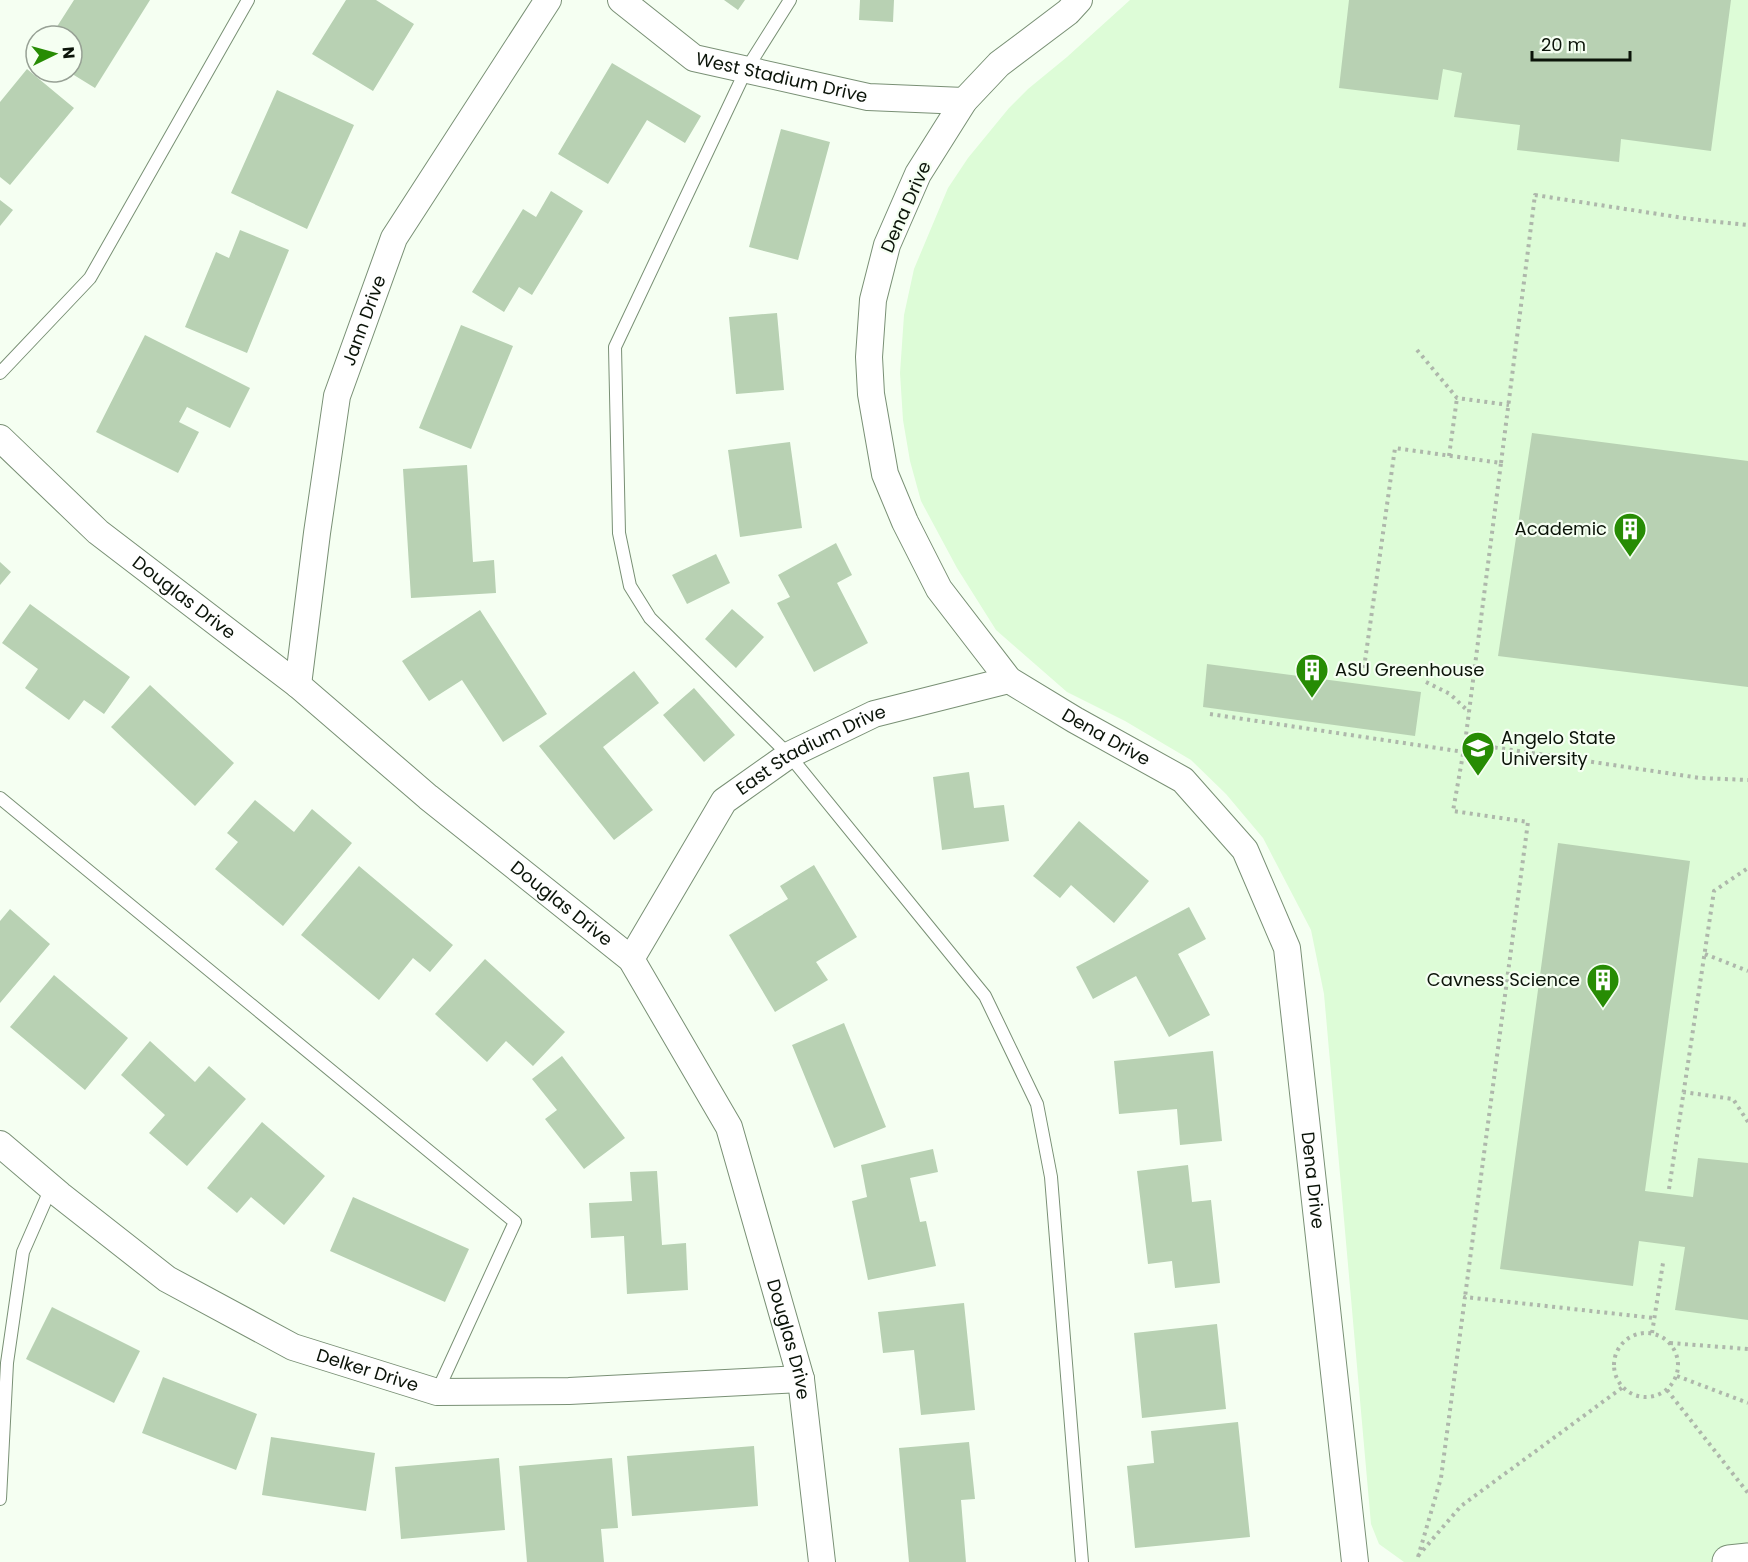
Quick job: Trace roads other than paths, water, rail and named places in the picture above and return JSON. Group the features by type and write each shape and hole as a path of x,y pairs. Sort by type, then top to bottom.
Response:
{"main road":[{"path":"1729,1562 1748,1560"}],"street":[{"name":"Jann Drive","path":"298,685 337,396 394,238 548,0"},
{"name":"West Stadium Drive","path":"621,0 694,58 868,97 964,101"},
{"name":"Dena Drive","path":"1079,0 1068,12 999,64 964,101 918,174 886,245 873,300 869,357 871,394 885,474 905,522 939,589 1010,680 1075,720 1183,780 1245,850 1287,948 1355,1562"},
{"name":"Douglas Drive","path":"0,438 98,532 298,685 428,796 631,958 729,1127 801,1379 822,1562"},
{"name":"East Stadium Drive","path":"631,958 724,801 789,755 873,714 1010,680"},
{"name":"Delker Drive","path":"0,1144 51,1188 167,1279 293,1347 437,1392 570,1391 801,1379"}],"lane":[{"path":"0,374 90,278 248,0"},
{"path":"790,0 746,70 615,347 619,533 630,586 650,618 789,755 985,996 1037,1104 1051,1177 1082,1562"},
{"path":"0,798 515,1222 437,1392"},
{"path":"0,1499 7,1363 23,1252 51,1188"}],"place":[{"name":"Academic","path":"1630,558"},
{"name":"ASU Greenhouse","path":"1312,699"},
{"name":"Angelo State University","path":"1478,777"},
{"name":"Cavness Science","path":"1603,1009"}]}
